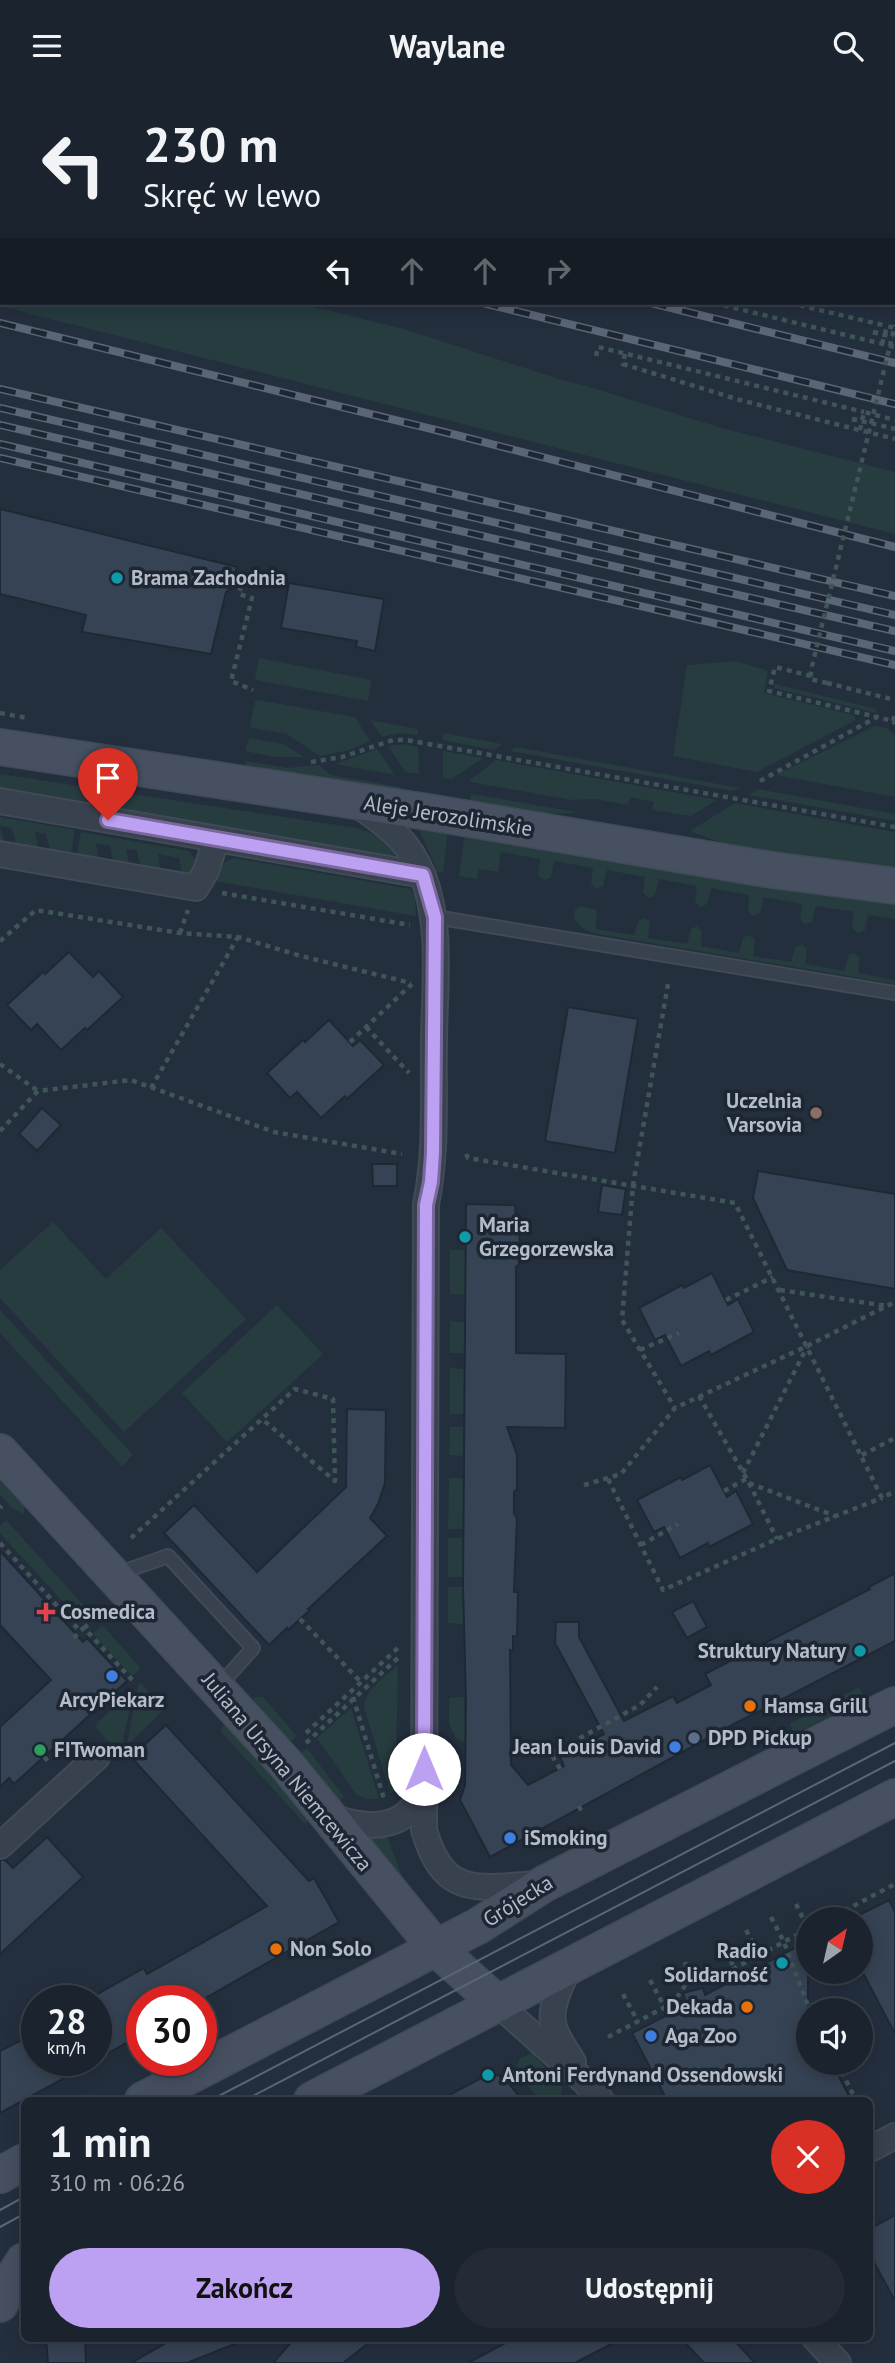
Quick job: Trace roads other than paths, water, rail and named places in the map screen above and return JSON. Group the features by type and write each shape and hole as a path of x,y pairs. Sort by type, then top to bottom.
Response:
{"main road":[{"name":"Aleje Jerozolimskie","path":"0,747 350,800 772,870 895,886"},
{"name":"Juliana Ursyna Niemcewicza","path":"0,1453 285,1763 436,1948 498,2004"},
{"name":"Grójecka","path":"150,2097 478,1926 544,1884 895,1705"},
{"path":"318,2097 895,1797"},
{"path":"0,2175 21,2164"},
{"path":"0,2304 21,2265"}],"street":[{"path":"350,800 400,836 423,875 433,1153 426,1205 424,1830 430,1851 439,1868 452,1880 477,1886 544,1884"},
{"path":"0,801 423,875"},
{"path":"0,854 196,888 206,871 216,840"},
{"path":"0,1846 97,1757"},
{"path":"327,1815 352,1823 375,1825 392,1822 409,1811 424,1793"},
{"name":"Juliana Ursyna Niemcewicza","path":"570,1966 555,2004 554,2027 584,2081"},
{"name":"Juliana Ursyna Niemcewicza","path":"498,2004 598,2097"},
{"path":"873,2147 895,2136"},
{"path":"818,2342 838,2363"}],"lane":[{"path":"424,921 895,993"},
{"path":"113,1575 169,1556 253,1648 217,1688"}],"tram line":[{"path":"217,2097 895,1743"},
{"path":"251,2097 895,1761"},
{"path":"0,2210 21,2199"},
{"path":"0,2227 21,2216"}],"railway":[{"path":"491,305 895,404"},
{"path":"659,305 895,363"},
{"path":"0,323 895,547"},
{"path":"0,389 895,596"},
{"path":"0,408 895,615"},
{"path":"0,425 895,631"},
{"path":"0,444 895,651"},
{"path":"0,458 895,665"}],"place":[{"name":"Brama Zachodnia","path":"117,578"},
{"name":"Uczelnia Varsovia","path":"816,1113"},
{"name":"Maria Grzegorzewska","path":"465,1237"},
{"name":"Cosmedica","path":"46,1612"},
{"name":"Struktury Natury","path":"860,1651"},
{"name":"ArcyPiekarz","path":"112,1676"},
{"name":"Hamsa Grill","path":"750,1706"},
{"name":"DPD Pickup","path":"694,1738"},
{"name":"Jean Louis David","path":"675,1747"},
{"name":"FITwoman","path":"40,1750"},
{"name":"iSmoking","path":"510,1838"},
{"name":"Non Solo","path":"276,1949"},
{"name":"Radio Solidarność","path":"782,1963"},
{"name":"Dekada","path":"747,2007"},
{"name":"Aga Zoo","path":"651,2036"},
{"name":"Antoni Ferdynand Ossendowski","path":"488,2075"}]}
